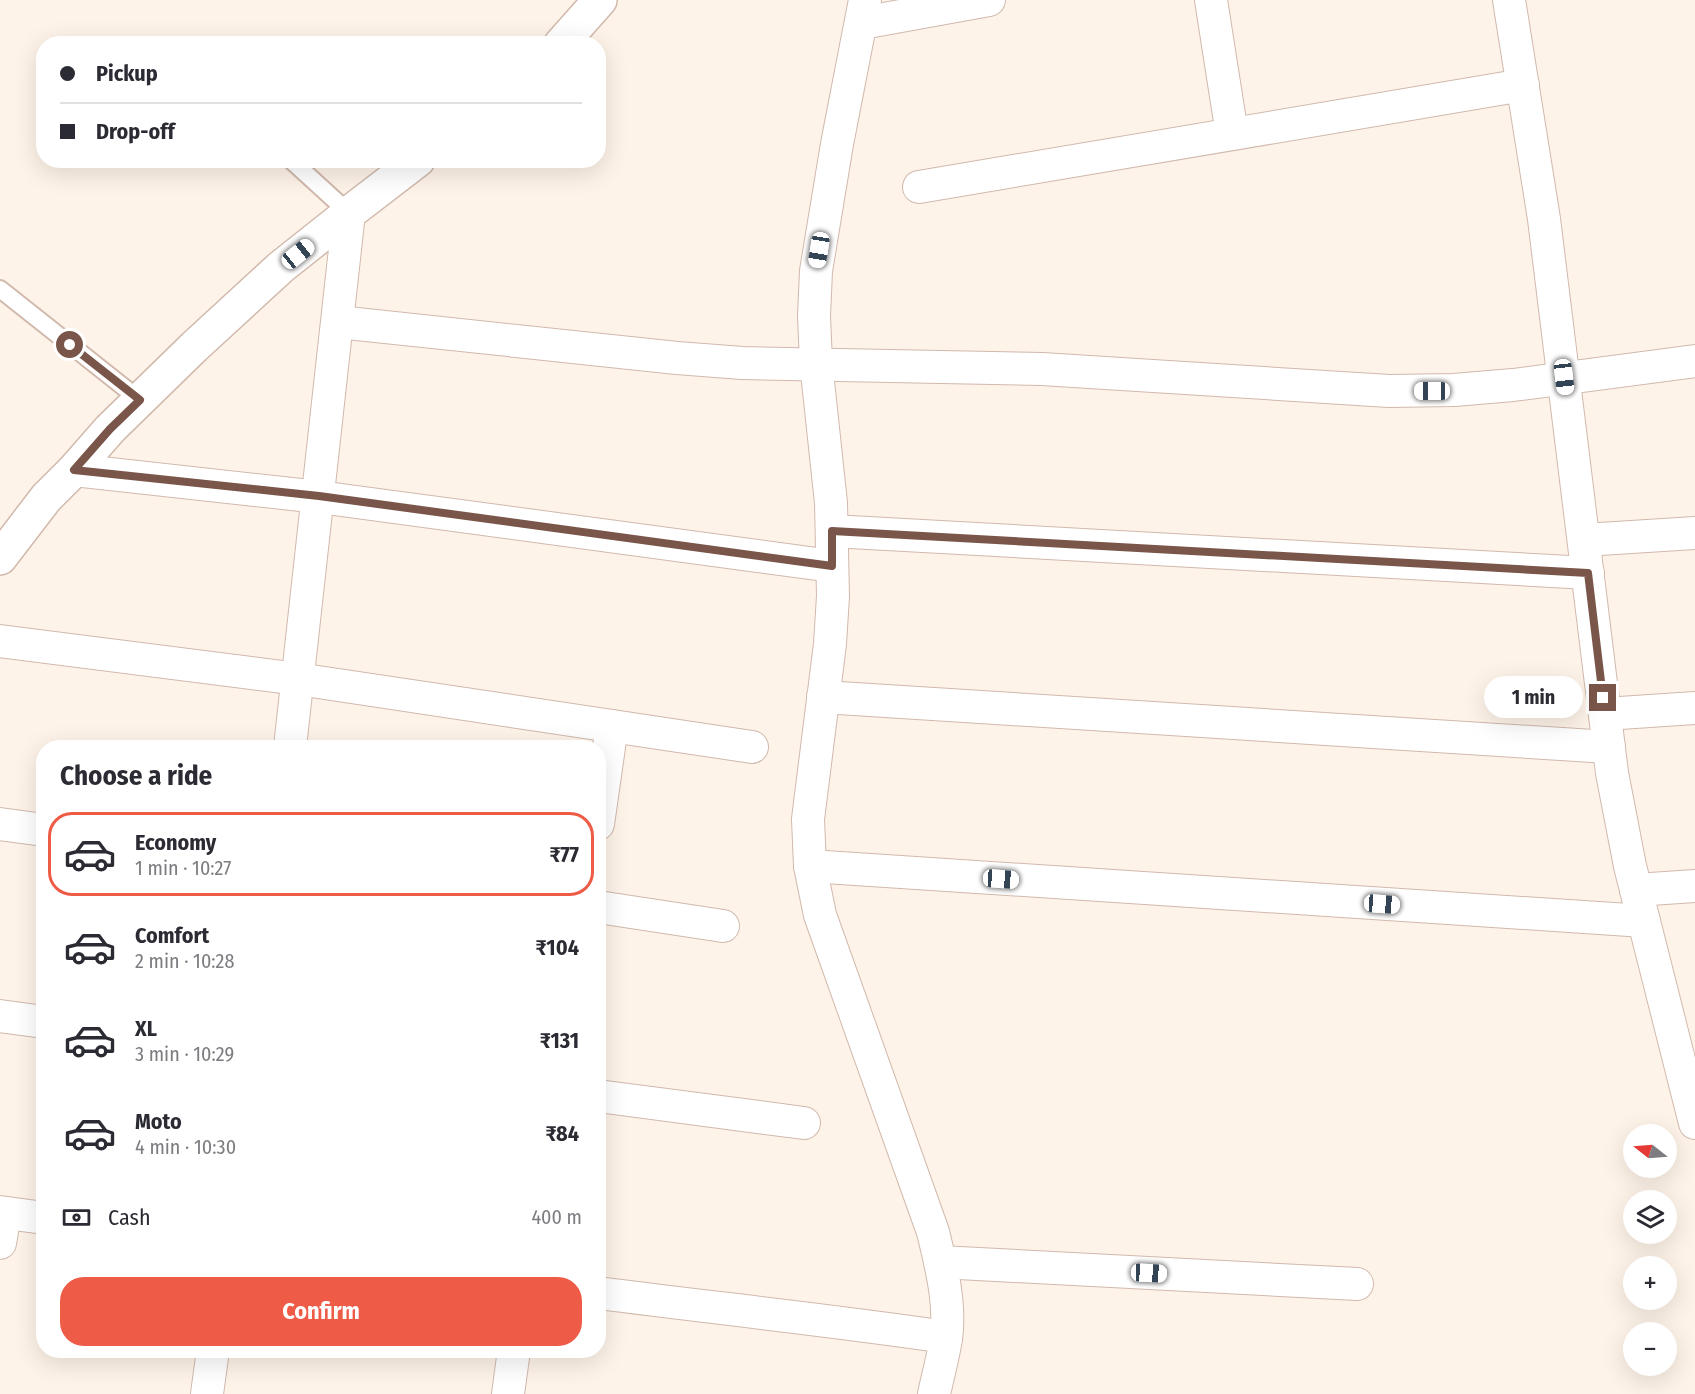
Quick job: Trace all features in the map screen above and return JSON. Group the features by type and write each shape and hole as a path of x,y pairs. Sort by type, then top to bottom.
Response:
{"street":[{"path":"568,36 600,0"},
{"path":"934,1394 946,1336 944,1278 933,1232 820,915 810,867 808,819 830,644 833,596 831,503 816,363 814,316 816,271 837,144 863,11 989,0"},
{"path":"1210,0 1232,134"},
{"path":"1509,0 1544,219 1609,747 1621,820 1644,921 1685,1048 1695,1123"},
{"path":"919,187 1523,85"},
{"path":"0,558 46,498 110,429 194,347 281,267 407,168"},
{"path":"291,740 349,213"},
{"path":"338,322 742,363 1042,369 1389,391 1454,390 1513,385 1695,361"},
{"path":"74,470 319,496 832,566"},
{"path":"832,531 1588,573"},
{"path":"1584,540 1695,533"},
{"path":"0,640 298,679 752,747"},
{"path":"824,697 1609,747"},
{"path":"1605,714 1695,708"},
{"path":"606,768 612,726"},
{"path":"0,824 36,829"},
{"path":"810,867 1644,921"},
{"path":"1636,890 1695,886"},
{"path":"606,909 723,926"},
{"path":"0,1016 36,1021"},
{"path":"606,1097 804,1123"},
{"path":"2,1223 36,1219"},
{"path":"940,1262 1357,1284"},
{"path":"606,1294 946,1336"},
{"path":"207,1394 212,1358"},
{"path":"508,1394 513,1358"}],"lane":[{"path":"300,168 349,213"},
{"path":"0,289 140,400"}],"route":[{"path":"70,345 140,400 110,429 74,470 319,496 832,566 832,531 1588,573 1603,698"}]}
